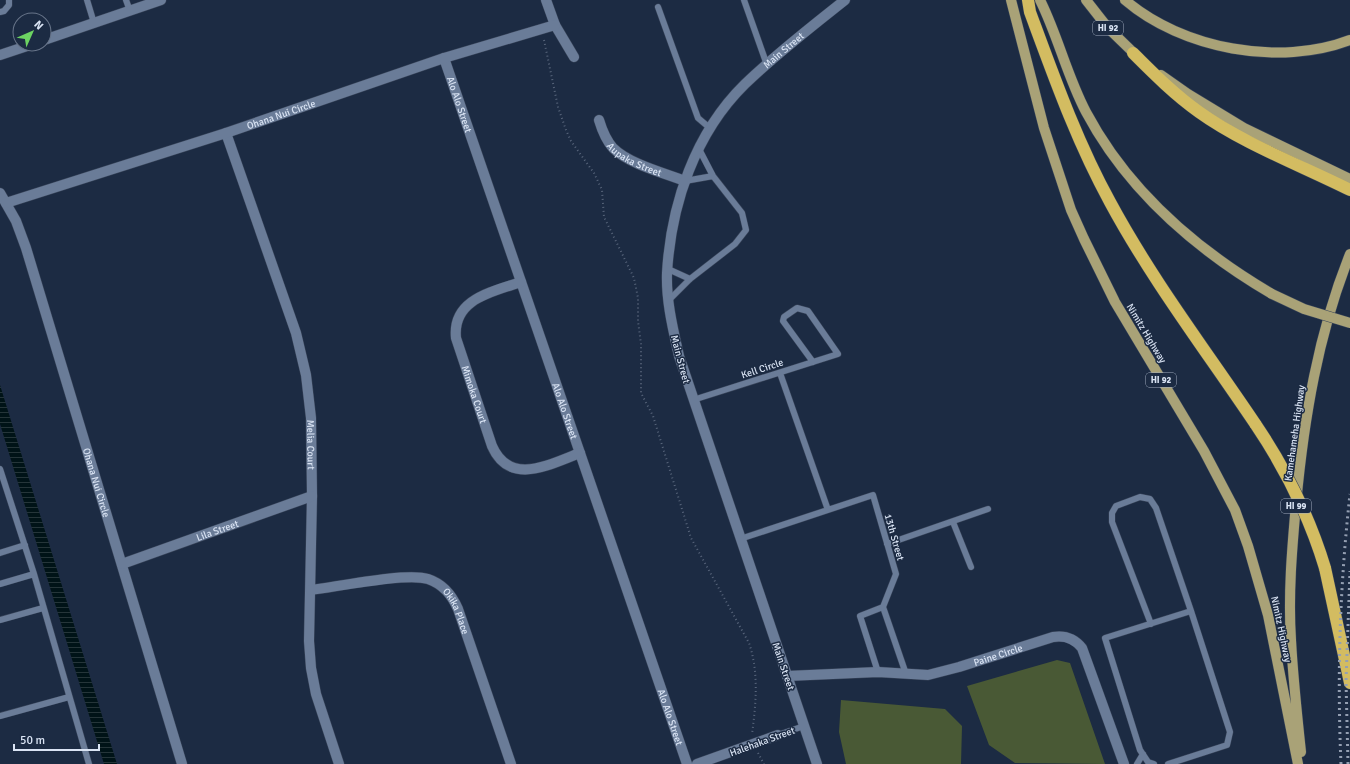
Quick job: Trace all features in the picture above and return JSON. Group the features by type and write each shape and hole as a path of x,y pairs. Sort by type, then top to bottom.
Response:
{"highway":[{"path":"1028,0 1030,12 1063,101 1094,171 1111,203 1171,300 1256,425 1290,479 1315,534 1325,568 1350,682"},
{"path":"1133,53 1168,88 1199,112 1222,127 1350,190"}],"main road":[{"name":"Nimitz Highway","path":"1011,0 1044,128 1071,210 1115,302 1211,463 1235,510 1248,546 1268,616 1298,764"},
{"path":"1040,0 1086,112 1105,144 1127,173 1156,206 1183,232 1212,256 1272,294 1304,309 1350,323"},
{"name":"HI 92","path":"1086,0 1108,28 1133,53 1188,94 1244,128 1350,179"},
{"path":"1125,0 1153,20 1179,33 1203,42 1231,48 1260,52 1289,52 1318,48 1350,40"},
{"name":"Kamehameha Highway","path":"1302,764 1291,640 1292,545 1302,448 1321,344 1333,297 1350,254"}],"street":[{"path":"52,37 161,0"},
{"path":"546,0 555,25 574,57"},
{"name":"Main Street","path":"817,764 679,356 670,315 668,268 671,232 685,181 699,149 718,117 744,85 845,0"},
{"name":"Ohana Nui Circle","path":"6,203 226,133 444,58 555,25"},
{"path":"0,55 12,51"},
{"name":"Alo Alo Street","path":"444,58 687,764"},
{"name":"Aupaka Street","path":"599,120 609,142 623,156 685,181"},
{"name":"Melia Court","path":"226,133 296,333 306,375 311,418 312,496 309,641 311,668 316,694 340,764"},
{"name":"Ohana Nui Circle","path":"0,193 16,221 26,248 182,764"},
{"name":"Mimoka Court","path":"521,282 472,301 461,312 456,327 456,338 492,446 501,460 520,470 537,469 580,454"},
{"name":"Lila Street","path":"122,564 312,496"},
{"name":"Okika Place","path":"311,590 413,577 427,579 446,590 458,609 511,764"},
{"name":"Paine Circle","path":"787,676 878,672 928,675 959,667 1053,637 1062,636 1070,638 1082,648 1124,764"},
{"name":"Halehaka Street","path":"697,764 778,734"}],"lane":[{"path":"0,12 4,11 9,5 9,0"},
{"path":"87,0 94,23"},
{"path":"126,0 130,11"},
{"path":"744,0 767,65"},
{"path":"658,7 698,118 711,129"},
{"path":"669,300 690,279 735,244 746,230 742,212 713,176 699,149"},
{"path":"685,181 713,176"},
{"path":"668,268 690,279"},
{"name":"Kell Circle","path":"693,400 780,373 838,354 808,311 797,308 784,316 783,321 813,362"},
{"path":"740,538 828,510 780,373"},
{"path":"0,468 34,574 89,764"},
{"name":"13th Street","path":"828,510 873,495 896,574 883,607"},
{"path":"1151,624 1112,522 1112,513 1116,506 1140,497 1150,499 1156,508 1230,732 1227,745 1168,764"},
{"path":"887,544 988,509"},
{"path":"953,522 971,567"},
{"path":"0,553 25,545"},
{"path":"0,584 34,574"},
{"path":"878,672 860,616 883,607 906,674"},
{"path":"0,620 44,608"},
{"path":"1154,764 1148,762 1143,754 1105,638 1191,611"},
{"path":"0,716 69,696"},
{"name":"Halehaka Street","path":"778,734 804,726"},
{"path":"1137,764 1143,754"}],"path":[{"path":"543,38 558,107 566,130 571,141 594,173 602,190 604,217 634,278 638,298 638,321 641,344 641,393 653,416 691,538 749,643 753,654 756,688 752,738 764,764"}],"green space":[{"path":"1057,660 1070,663 1105,764 1015,763 989,745 967,686"},
{"path":"841,700 945,709 962,726 961,764 846,764 839,732"}],"shaded area":[{"path":"0,385 117,764 104,764 0,424"}],"railway":[{"path":"1341,764 1339,696 1340,629 1350,494"},
{"path":"1348,764 1346,681 1350,571"}]}
